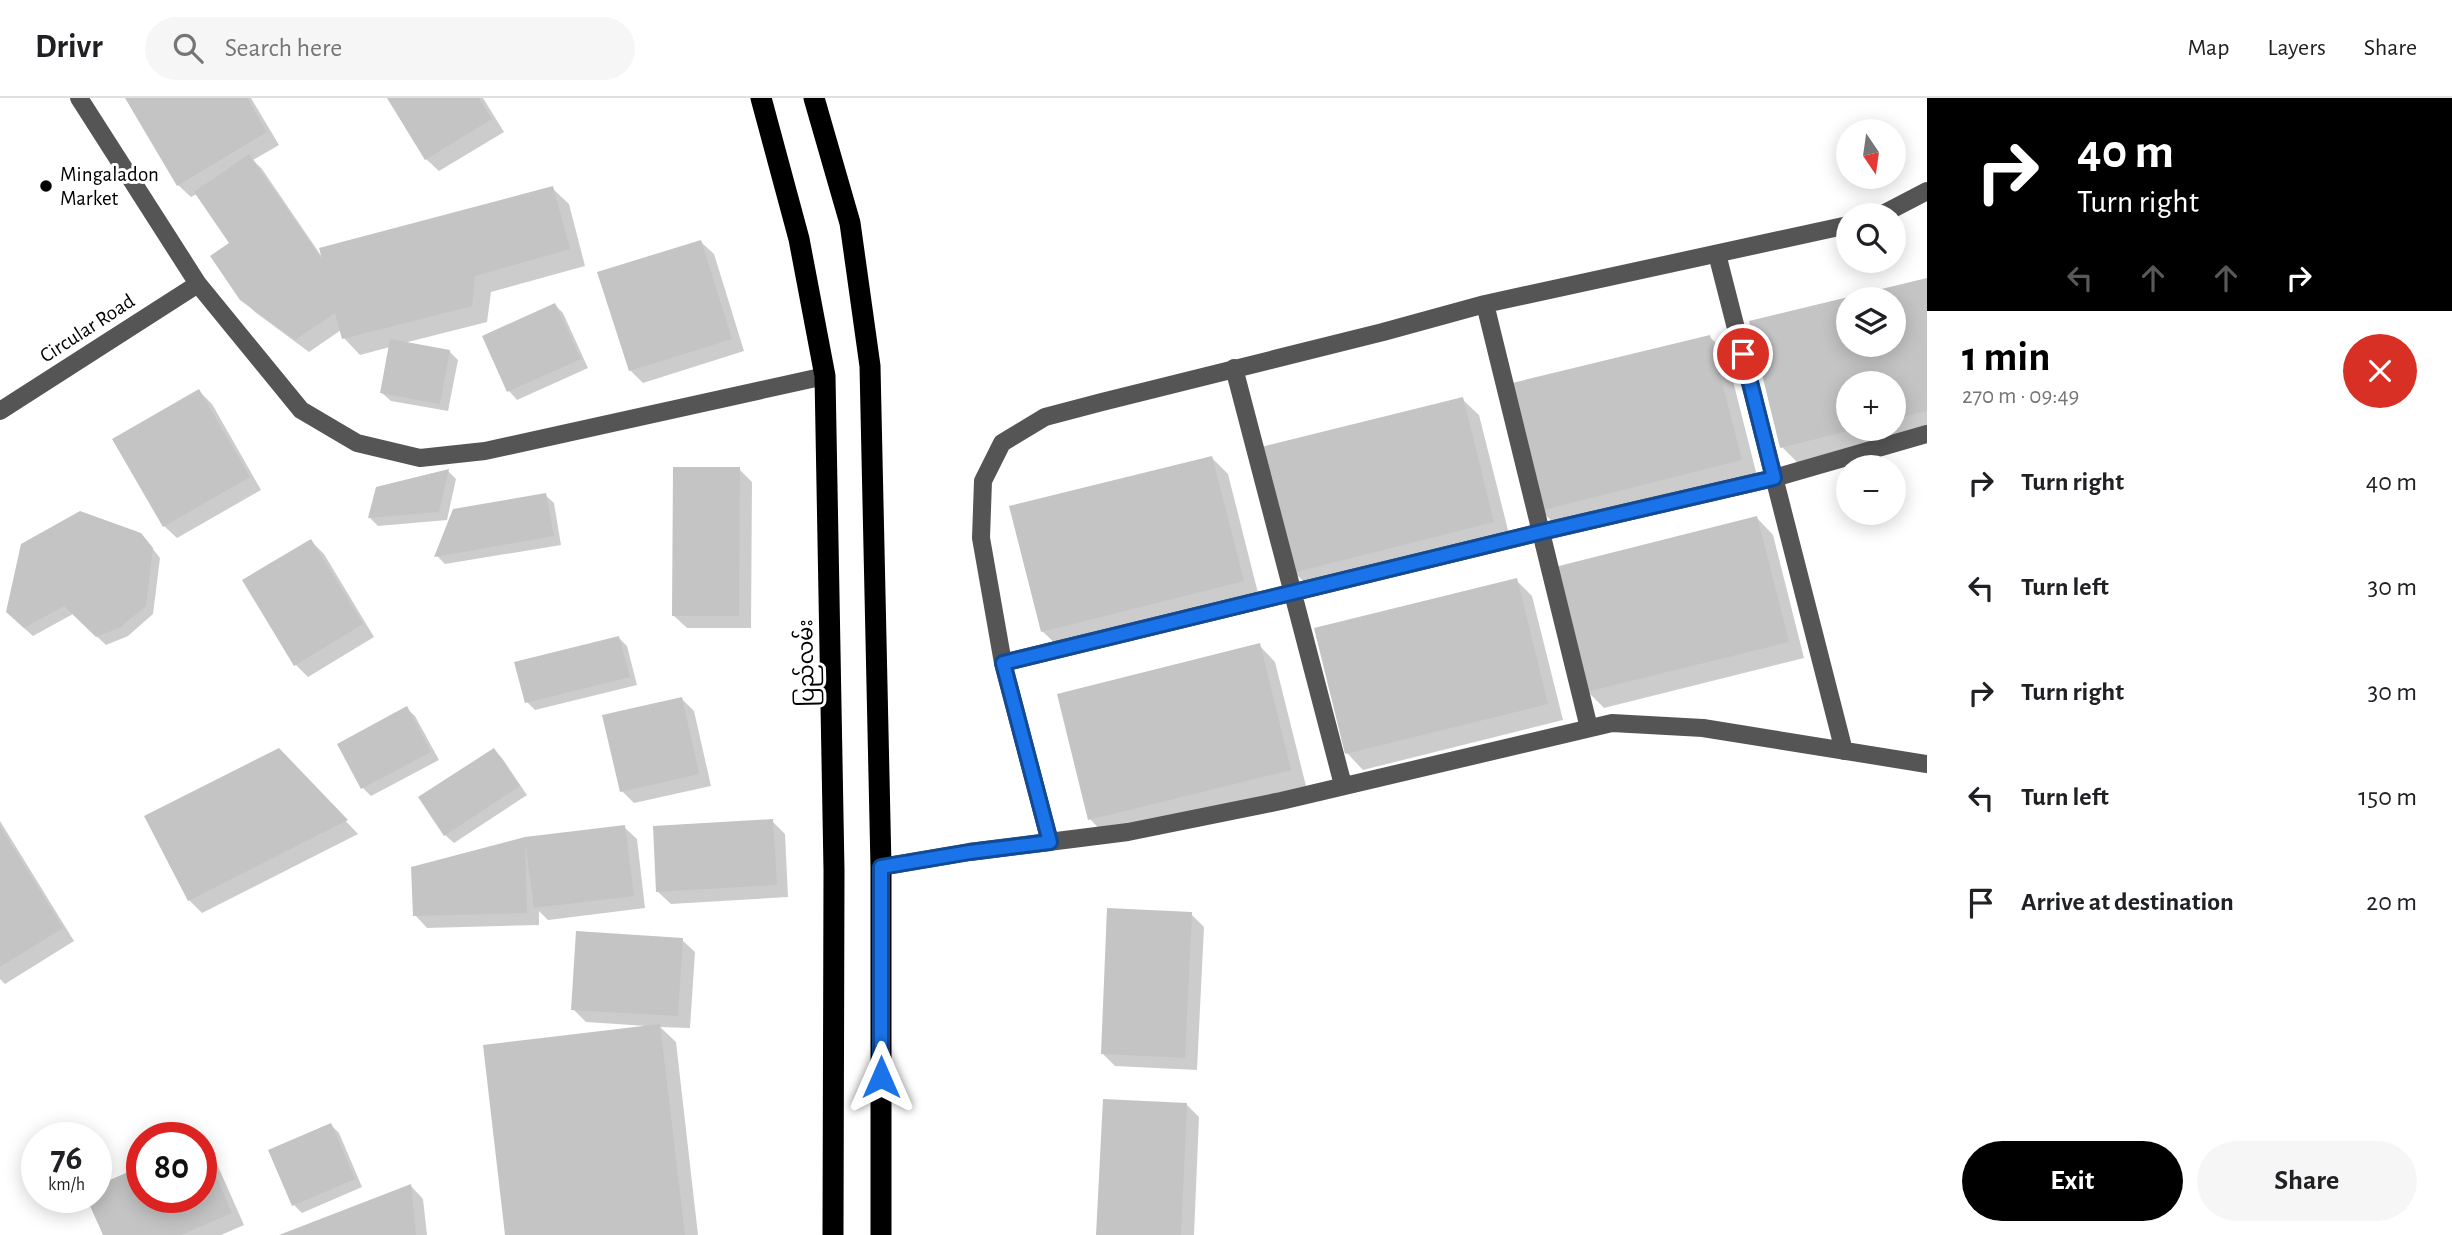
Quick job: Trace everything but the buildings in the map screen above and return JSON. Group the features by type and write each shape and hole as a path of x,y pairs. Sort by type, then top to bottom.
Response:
{"highway":[{"name":"ပြည်လမ်း","path":"761,98 799,239 825,376 834,870 833,1235"},
{"path":"814,98 850,223 870,366 881,867 881,1235"}],"street":[{"path":"79,98 198,284 301,410 357,443 420,458 485,451 825,376"},
{"path":"1904,203 1927,191"},
{"path":"1050,842 1003,663 981,538 983,481 1002,443 1045,417 1234,368 1485,304 1836,228"},
{"path":"1717,254 1844,751"},
{"name":"Circular Road","path":"0,411 198,284"},
{"path":"1485,304 1589,728"},
{"path":"1234,368 1343,785"},
{"path":"1003,663 1774,478 1927,434"},
{"path":"881,867 970,852 1128,832 1612,723 1703,728 1927,764"}],"place":[{"name":"Mingaladon Market","path":"46,186"}],"route":[{"path":"881,1077 881,867 1050,842 1003,663 1774,478 1743,354"}]}
